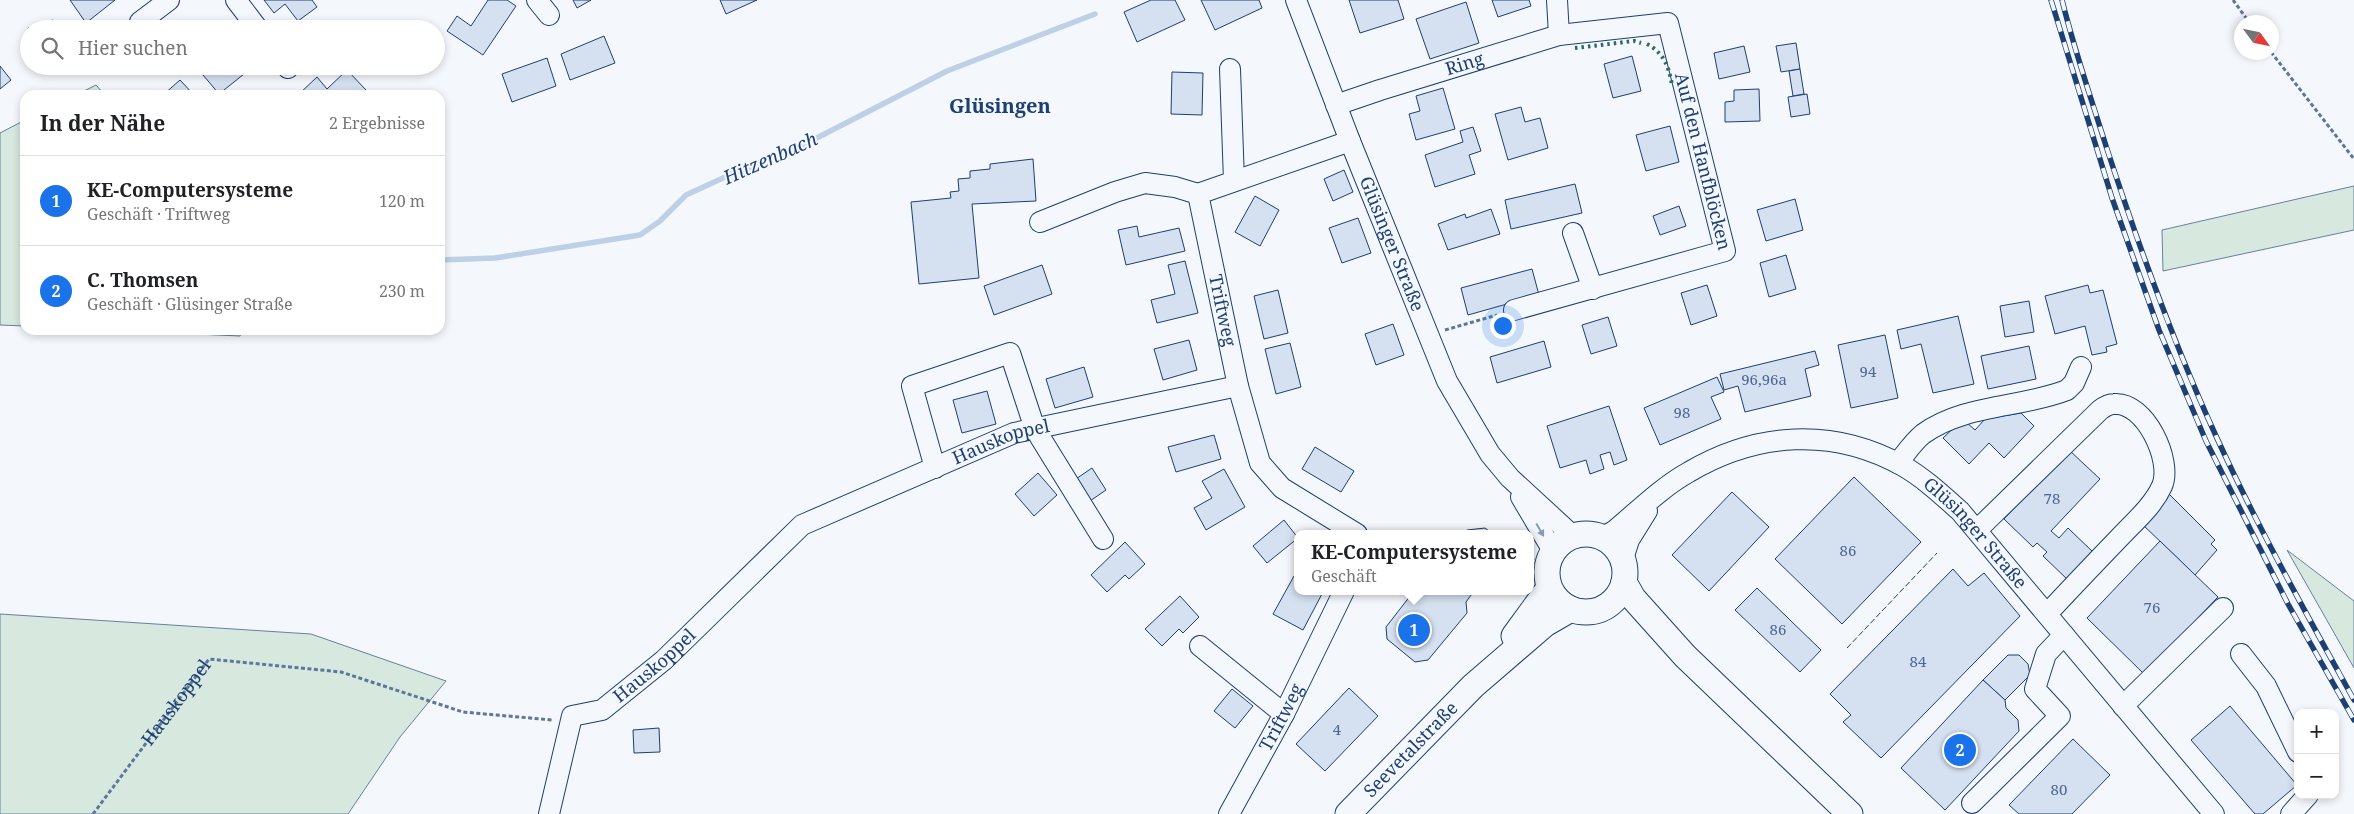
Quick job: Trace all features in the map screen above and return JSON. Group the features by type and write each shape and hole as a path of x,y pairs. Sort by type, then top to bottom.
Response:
{"main road":[{"path":"1685,656 1624,614 1606,606 1583,612 1571,609 1558,600 1549,588 1547,576 1548,563 1553,552 1561,542 1582,533 1603,537 1618,550 1633,598 1685,656 1850,814"},
{"name":"Glüsinger Straße","path":"1606,606 1617,596 1623,571"},
{"name":"Seevetalstraße","path":"1348,814 1473,686 1535,611 1549,588"},
{"name":"Seevetalstraße","path":"1473,686 1545,624 1571,609"}],"street":[{"path":"143,20 169,0"},
{"path":"236,0 251,20"},
{"name":"Glüsinger Straße","path":"1296,0 1336,105 1447,381 1490,454 1510,478 1572,536"},
{"path":"1557,0 1559,35"},
{"name":"Auf den Hanfblöcken","path":"1514,310 1725,251 1668,23 1559,35"},
{"name":"Ring","path":"1336,105 1559,35"},
{"path":"1230,69 1234,181"},
{"path":"1040,222 1115,192 1145,183 1175,187 1198,194 1350,140"},
{"name":"Triftweg","path":"1198,194 1238,386 1260,463 1282,488 1350,530"},
{"path":"1573,233 1593,289"},
{"path":"935,468 912,386 1010,353 1035,429 1103,539"},
{"path":"1898,464 1915,442 1932,428 1968,415 2067,390 2074,383 2081,367"},
{"name":"Hauskoppel","path":"572,716 602,710 664,660 802,525 1014,434 1238,386"},
{"path":"1976,530 2100,410 2113,404 2126,406 2139,413 2154,438 2164,461 2163,485 2149,506 2047,614"},
{"name":"Glüsinger Straße","path":"1603,537 1614,531 1689,472 1720,456 1754,444 1782,439 1816,439 1846,443 1898,464 1935,489 1960,511 2214,814"},
{"name":"Glüsinger Straße","path":"1510,478 1553,552"},
{"name":"Glüsinger Straße","path":"1623,571 1629,540 1655,497"},
{"name":"Triftweg","path":"1228,814 1284,714 1342,595"},
{"path":"2123,706 2223,608"},
{"path":"1972,803 2060,716 2035,688 2046,654 2064,635"},
{"path":"1200,646 1284,714"},
{"path":"2241,654 2266,686 2294,744"},
{"path":"549,814 572,716"},
{"path":"2291,814 2304,799"}],"path":[{"path":"2233,0 2244,15"},
{"path":"2277,60 2354,160"},
{"path":"1441,331 1514,310"},
{"name":"Hauskoppel","path":"93,814 209,659 341,672 463,712 551,720 572,716"}],"shaded area":[{"path":"96,85 100,90 86,90"},
{"path":"20,123 20,326 0,325 0,133"},
{"path":"2354,186 2354,230 2163,271 2162,230"},
{"path":"2287,550 2354,601 2354,668"},
{"path":"0,614 311,634 446,681 400,737 348,814 0,814"}],"building":[{"path":"70,0 115,0 90,20 84,20"},
{"path":"264,0 312,0 317,7 299,20 297,20 285,4 274,13"},
{"path":"488,0 507,0 516,6 483,55 447,31 457,16 471,26"},
{"path":"573,0 591,0 577,8"},
{"path":"720,0 757,0 726,14"},
{"path":"1151,0 1175,0 1185,20 1137,42 1124,12"},
{"path":"1201,0 1259,0 1262,8 1215,30"},
{"path":"1349,0 1398,0 1404,19 1360,33"},
{"path":"1492,0 1529,0 1531,6 1498,17"},
{"path":"1466,2 1479,43 1430,59 1416,19"},
{"path":"604,36 615,63 570,80 561,54"},
{"path":"1796,43 1800,69 1781,72 1776,46"},
{"path":"1744,46 1750,72 1719,79 1714,53"},
{"path":"1632,56 1641,91 1613,98 1604,64"},
{"path":"547,58 556,86 512,102 502,74"},
{"path":"0,66 11,80 0,89"},
{"path":"1800,69 1804,94 1793,96 1789,71"},
{"path":"1172,72 1203,73 1202,115 1171,114"},
{"path":"203,75 243,75 224,90 216,90"},
{"path":"342,75 352,75 366,90 303,90 317,77 327,89"},
{"path":"180,80 189,90 169,90"},
{"path":"1443,88 1455,129 1416,140 1409,114 1420,111 1416,96"},
{"path":"1759,89 1760,121 1725,122 1725,102 1734,101 1734,90"},
{"path":"1807,94 1810,114 1791,117 1788,97"},
{"path":"1521,107 1525,122 1540,118 1548,148 1508,160 1495,114"},
{"path":"1670,126 1679,162 1646,171 1636,135"},
{"path":"1473,127 1481,151 1469,155 1475,174 1435,187 1425,155 1463,142 1460,131"},
{"path":"1033,159 1036,201 972,204 979,278 919,284 911,202 951,198 950,192 959,191 958,179 970,178 970,171 990,169 990,164"},
{"path":"1344,170 1353,192 1333,201 1324,179"},
{"path":"1575,184 1582,213 1511,229 1505,200"},
{"path":"1255,196 1279,210 1260,246 1235,232"},
{"path":"1795,199 1803,230 1766,241 1757,210"},
{"path":"1679,206 1686,226 1660,235 1653,216"},
{"path":"1491,209 1500,234 1448,250 1438,224 1465,214 1466,218"},
{"path":"1358,218 1371,253 1342,263 1329,228"},
{"path":"1137,226 1139,237 1179,228 1185,251 1126,265 1118,230"},
{"path":"1786,255 1796,289 1769,297 1760,263"},
{"path":"1185,261 1198,313 1157,323 1151,300 1175,294 1168,265"},
{"path":"1042,265 1052,294 994,315 984,286"},
{"path":"1532,269 1539,295 1468,315 1461,288"},
{"path":"1707,285 1717,316 1691,325 1681,293"},
{"path":"2088,285 2090,293 2103,290 2117,344 2106,347 2107,352 2092,355 2085,326 2055,334 2045,296"},
{"path":"1278,290 1288,333 1264,339 1254,296"},
{"path":"2029,301 2034,332 2005,337 2000,306"},
{"path":"1958,316 1974,384 1933,393 1921,344 1901,349 1897,330"},
{"path":"1608,317 1617,346 1591,354 1582,325"},
{"path":"1393,324 1404,355 1376,365 1365,334"},
{"path":"1885,335 1898,398 1851,408 1838,345"},
{"path":"1189,340 1197,370 1163,380 1154,349"},
{"path":"1544,341 1551,367 1497,383 1490,357"},
{"path":"1290,343 1301,387 1276,394 1265,349"},
{"path":"2029,346 2036,379 1988,389 1981,356"},
{"path":"1815,351 1819,365 1805,369 1811,396 1745,412 1738,386 1724,390 1720,374"},
{"path":"1084,367 1093,397 1055,408 1046,379"},
{"path":"1717,377 1724,392 1711,397 1721,419 1660,445 1644,408"},
{"path":"987,391 996,424 962,433 953,400"},
{"path":"1609,406 1627,460 1614,465 1610,452 1600,455 1604,469 1590,474 1586,460 1560,468 1547,426"},
{"path":"2021,413 2034,426 2004,458 1989,443 1969,464 1943,438 1960,422 1966,422 1975,430 1985,419"},
{"path":"1214,435 1221,459 1176,472 1168,447"},
{"path":"1315,447 1354,471 1341,492 1302,469"},
{"path":"2069,450 2100,479 2051,531 2059,538 2068,528 2095,554 2069,581 2043,556 2047,552 2037,543 2033,547 2004,519"},
{"path":"1092,468 1106,490 1087,503 1073,481"},
{"path":"1224,469 1245,507 1206,530 1194,508 1212,498 1202,481"},
{"path":"1038,473 1057,495 1034,516 1015,494"},
{"path":"1854,477 1921,542 1842,624 1775,559"},
{"path":"1732,492 1769,527 1709,591 1672,555"},
{"path":"2168,493 2215,540 2211,544 2217,550 2195,575 2141,523"},
{"path":"1284,520 1294,533 1294,541 1267,563 1253,546"},
{"path":"1485,528 1488,530 1467,530"},
{"path":"2160,541 2218,597 2144,674 2087,618"},
{"path":"1125,542 1145,564 1129,579 1125,575 1107,592 1091,575"},
{"path":"1953,569 1968,586 1984,573 2020,616 1881,758 1843,722 1851,715 1830,694"},
{"path":"1294,576 1294,595 1321,595 1303,630 1273,614"},
{"path":"1757,588 1821,650 1800,672 1735,610"},
{"path":"1411,595 1471,595 1466,602 1467,613 1428,660 1415,662 1387,639 1386,627"},
{"path":"1180,596 1199,617 1183,633 1179,629 1162,646 1145,629"},
{"path":"2008,655 2019,655 2028,664 2030,675 2005,700 1983,680"},
{"path":"1983,680 2005,700 2006,708 2018,720 2019,731 1945,810 1901,768"},
{"path":"1349,688 1378,716 1325,771 1296,744"},
{"path":"1232,689 1253,706 1235,728 1214,711"},
{"path":"2230,706 2294,781 2294,788 2263,814 2255,814 2191,740"},
{"path":"659,728 660,752 634,753 633,730"},
{"path":"2073,739 2110,775 2072,814 2019,814 2009,805"}],"waterway":[{"name":"Hitzenbach","path":"445,260 495,258 640,235 660,221 686,195 736,172 774,160 947,71 1095,14"}],"railway":[{"path":"2051,0 2112,198 2159,330 2206,441 2288,604 2354,720"},
{"path":"2062,0 2077,55 2118,183 2157,292 2200,401 2248,503 2354,700"}],"hedge":[{"path":"1575,48 1634,41 1641,43"},
{"path":"1647,44 1662,56 1672,85"}],"fence":[{"path":"1847,648 1937,553"}],"place":[{"name":"KE-Computersysteme","path":"1414,630"},
{"name":"C. Thomsen","path":"1960,750"}],"district":[{"name":"Glüsingen","path":"1000,106"}]}
